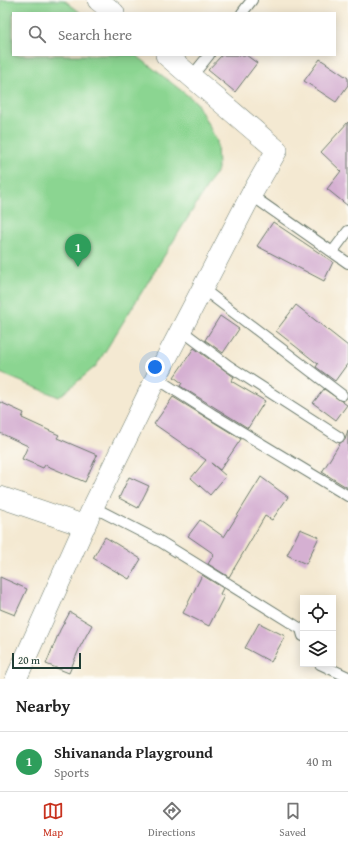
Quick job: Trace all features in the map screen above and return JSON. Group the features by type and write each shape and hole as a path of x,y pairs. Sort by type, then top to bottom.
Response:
{"street":[{"path":"98,0 113,12"},
{"path":"22,677 93,507 156,378 251,194 277,150 167,56"},
{"path":"0,497 85,526"}],"lane":[{"path":"243,12 252,0"},
{"path":"192,76 208,56"},
{"path":"251,194 348,262"},
{"path":"333,251 348,231"},
{"path":"203,289 342,395"},
{"path":"181,330 229,366 339,437"},
{"path":"156,378 212,414 348,496"},
{"path":"93,507 161,542 301,629 302,631"},
{"path":"326,667 348,677"}],"green space":[{"path":"0,0 64,0 80,12 12,12 12,56 137,56 196,102 217,141 218,169 96,366 59,397 0,373"}],"building":[{"path":"221,56 247,56 257,63 235,92 208,70"},
{"path":"320,59 348,78 348,85 336,102 304,81"},
{"path":"348,122 348,206 327,189 341,171 321,152"},
{"path":"273,222 333,262 324,281 257,246"},
{"path":"296,305 348,346 348,363 335,381 316,367 318,364 276,331"},
{"path":"220,316 239,329 223,353 205,340"},
{"path":"194,348 234,377 231,381 265,401 248,428 180,386 182,383 174,377"},
{"path":"324,389 347,405 336,420 313,403"},
{"path":"173,397 241,439 220,470 211,463 226,476 210,495 191,478 206,460 154,424"},
{"path":"0,402 24,413 22,418 59,435 57,438 97,455 85,482 45,465 43,468 22,459 28,446 0,433"},
{"path":"348,430 348,488 322,472 340,443 345,440"},
{"path":"129,477 149,486 138,508 119,498"},
{"path":"261,477 288,497 272,520 265,516 229,577 208,564 214,554 188,536 200,520 224,537"},
{"path":"300,529 319,537 306,564 287,555"},
{"path":"105,537 141,559 129,579 93,558"},
{"path":"202,575 223,588 220,594 224,596 209,626 183,613"},
{"path":"0,577 27,589 15,615 0,609"},
{"path":"70,612 92,625 80,647 69,673 46,664 60,630"},
{"path":"259,623 285,636 271,662 245,648"}],"place":[{"name":"Shivananda Playground","path":"78,267"}]}
